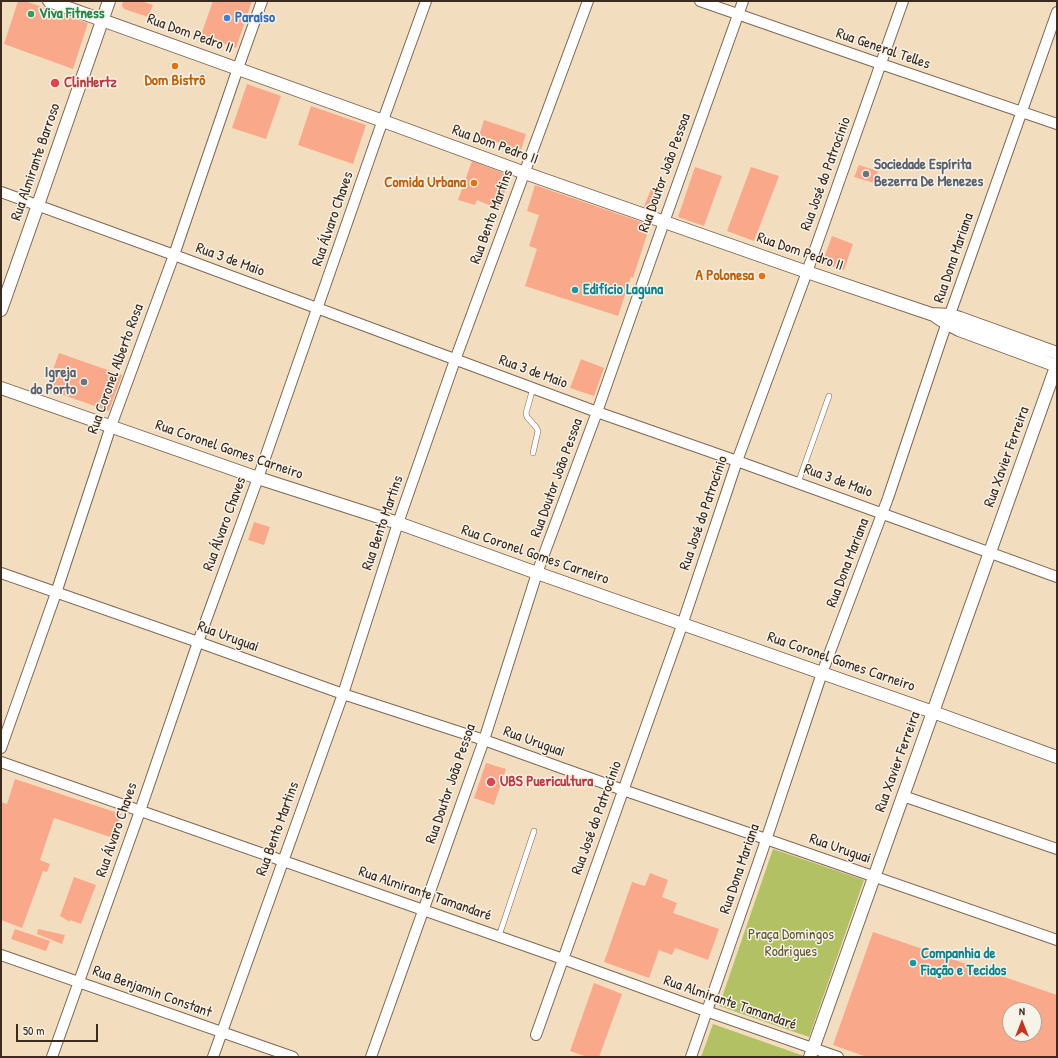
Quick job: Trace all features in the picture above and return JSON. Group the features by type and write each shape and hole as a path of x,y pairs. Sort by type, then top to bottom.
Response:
{"street":[{"name":"Rua Dom Pedro II","path":"49,1 383,120 524,173 948,320 959,330 1057,366"},
{"name":"Rua Almirante Barroso","path":"1,310 109,1"},
{"name":"Rua Coronel Alberto Rosa","path":"1,748 56,593 111,426 174,255 262,1"},
{"name":"Rua Álvaro Chaves","path":"52,1057 426,1"},
{"name":"Rua Bento Martins","path":"213,1057 343,694 398,523 455,360 588,1"},
{"name":"Rua General Telles","path":"700,1 1057,124"},
{"name":"Rua Doutor João Pessoa","path":"371,1057 484,740 537,573 597,412 743,1"},
{"name":"Rua José do Patrocínio","path":"536,1035 682,624 737,461 807,272 903,1"},
{"name":"Rua Dona Mariana","path":"690,1057 822,673 882,513 948,320 1057,12"},
{"name":"Rua 3 de Maio","path":"1,192 597,412 1057,577"},
{"name":"Rua Dom Pedro II","path":"948,320 960,318 1057,353"},
{"name":"Rua Xavier Ferreira","path":"812,1053 1057,366"},
{"name":"Rua Coronel Gomes Carneiro","path":"1,388 258,478 398,523 1057,757"},
{"name":"Rua Uruguai","path":"1,573 343,694 484,740 623,790 1057,940"},
{"name":"Rua Almirante Tamandaré","path":"1,762 499,936 706,1011 812,1053 838,1057"},
{"path":"903,796 1057,849"},
{"name":"Rua Benjamin Constant","path":"1,955 293,1057"}],"lane":[{"path":"533,388 526,413 527,417 536,426 538,431 533,453"},
{"path":"798,483 829,396"},
{"path":"499,936 534,831"}],"green space":[{"name":"Praça Domingos Rodrigues","path":"773,849 864,880 809,1037 719,1006"},
{"path":"713,1024 804,1056 701,1057"}],"building":[{"path":"18,1 25,1 88,23 73,69 4,44"},
{"path":"123,1 141,1 153,5 148,17 124,9 122,6"},
{"name":"Paraíso","path":"213,1 252,1 236,48 201,35"},
{"path":"247,84 281,96 266,139 232,128"},
{"path":"311,106 366,125 353,164 298,145"},
{"path":"484,120 526,134 521,150 479,136"},
{"path":"472,161 511,176 498,209 477,200 475,205 458,200"},
{"name":"Sociedade Espírita Bezerra De Menezes","path":"859,165 878,171 874,183 854,177"},
{"path":"695,167 722,176 704,226 678,217"},
{"path":"751,167 779,176 754,241 727,231"},
{"path":"535,185 650,225 633,278 631,277 618,316 525,286 537,249 529,246 539,215 527,211"},
{"path":"651,189 662,194 655,211 644,207"},
{"path":"832,236 853,244 844,270 822,263"},
{"name":"Igreja do Porto","path":"59,353 122,375 109,411 46,389"},
{"path":"581,359 604,368 594,396 570,388"},
{"path":"254,522 270,527 264,545 248,540"},
{"name":"UBS Puericultura","path":"486,763 506,769 494,805 474,798"},
{"path":"15,779 121,814 113,838 54,818 40,860 50,864 47,872 43,871 22,928 1,920 1,802 7,804"},
{"path":"650,873 668,880 662,897 677,903 673,913 719,929 708,960 675,948 672,955 659,950 649,978 604,962 632,882 645,886"},
{"path":"74,877 96,885 81,924 70,920 70,922 60,916"},
{"path":"15,929 50,941 46,951 11,939"},
{"path":"38,929 65,935 62,944 37,934"},
{"name":"Companhia de Fiação e Tecidos","path":"873,932 1057,995 1057,1057 867,1057 833,1045"},
{"path":"594,983 622,994 599,1057 587,1057 570,1051"}],"place":[{"name":"Viva Fitness","path":"31,14"},
{"name":"Paraíso","path":"227,18"},
{"name":"Dom Bistrô","path":"175,66"},
{"name":"ClinHertz","path":"55,83"},
{"name":"Sociedade Espírita Bezerra De Menezes","path":"866,174"},
{"name":"Comida Urbana","path":"474,183"},
{"name":"A Polonesa","path":"762,276"},
{"name":"Edifício Laguna","path":"575,290"},
{"name":"Igreja do Porto","path":"84,382"},
{"name":"UBS Puericultura","path":"491,782"},
{"name":"Companhia de Fiação e Tecidos","path":"913,963"}]}
